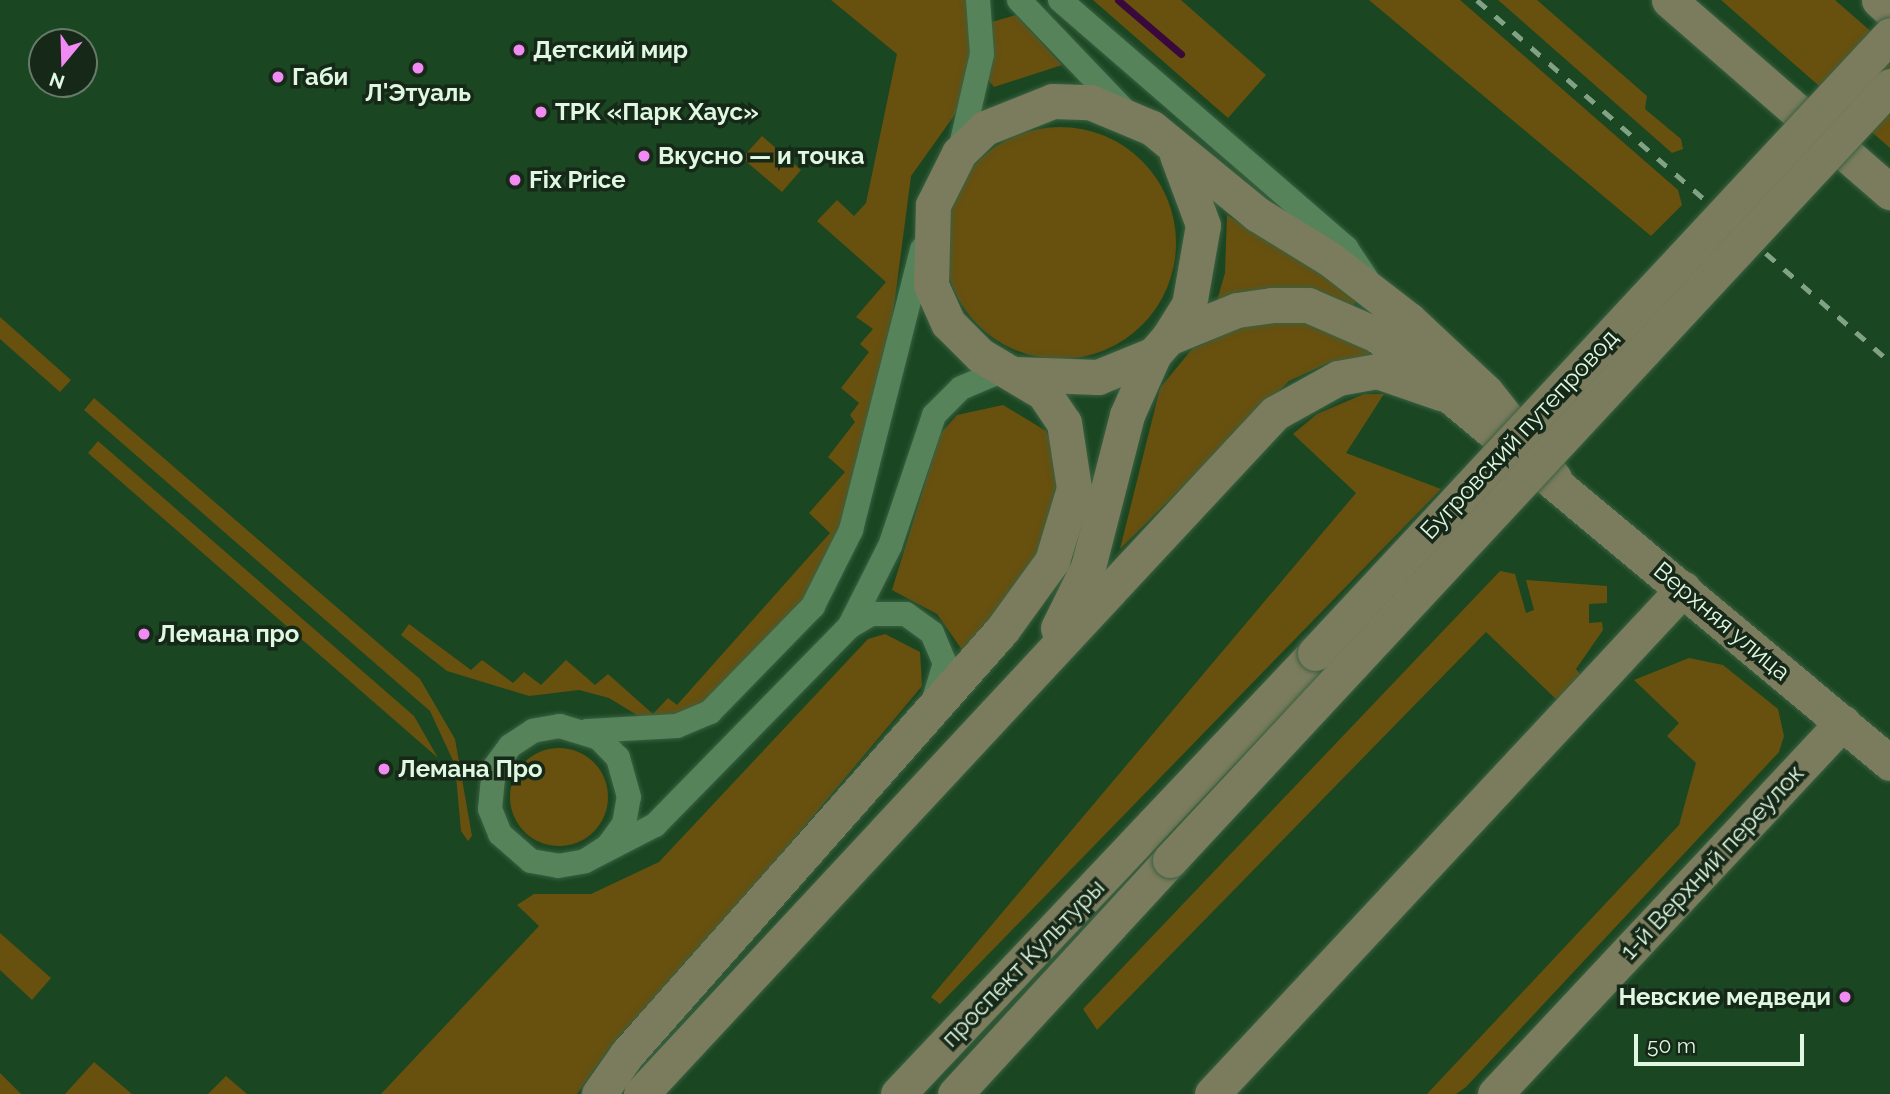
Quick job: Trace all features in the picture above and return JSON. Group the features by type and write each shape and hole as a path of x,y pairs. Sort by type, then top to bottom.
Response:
{"main road":[{"path":"1669,0 1890,192"},
{"path":"1699,0 1708,33"},
{"path":"1878,0 1890,10"},
{"name":"Бугровский путепровод","path":"1148,833 1890,35"},
{"name":"Бугровский путепровод","path":"1170,860 1890,86"},
{"path":"599,1094 932,706 1034,592 1052,561 1074,488 1064,423 1044,393 980,355 948,323 931,285 933,205 959,153 985,128 1041,104 1090,102 1126,112"},
{"name":"Верхняя улица","path":"1126,112 1256,214 1375,292 1486,391 1554,478"},
{"path":"1027,679 1072,606 1088,567 1127,415 1161,346 1189,305 1203,225 1174,149"},
{"name":"Верхняя улица","path":"1015,374 1098,377 1237,310 1308,305 1377,335 1441,393 1554,478 1890,763"},
{"path":"641,1094 1275,413 1304,392 1377,371 1441,393"},
{"path":"1212,1094 1683,589"},
{"name":"1-й Верхний переулок","path":"1495,1094 1843,722"},
{"name":"проспект Культуры","path":"898,1094 1148,833"},
{"name":"проспект Культуры","path":"955,1094 1170,860"}],"street":[{"path":"959,153 982,54 978,0"},
{"path":"1019,0 1126,112"},
{"path":"1059,0 1346,248 1375,292"},
{"path":"932,706 945,663 932,632 906,614 871,614 849,627 655,825 585,861 558,866 519,854 493,822 488,795 494,768 520,737 546,727 587,731 677,726 710,712 813,606 834,571 864,488 933,205"},
{"path":"849,627 890,546 934,415 961,388 994,374 1015,374"},
{"path":"585,861 617,836 629,797 618,758 587,731"}],"shaded area":[{"path":"831,0 967,0 973,43 961,106 911,176 890,337 840,532 815,588 704,709 645,720 609,698 579,690 529,696 447,671 401,635 409,624 471,670 482,660 513,683 524,672 541,685 566,660 595,685 608,674 653,714 668,698 677,705 830,533 809,513 845,472 828,457 855,422 850,415 859,403 841,388 869,352 860,344 873,329 856,317 886,282 817,221 837,200 854,216 866,203 897,54"},
{"path":"1093,0 1181,0 1266,75 1228,118"},
{"path":"1369,0 1460,0 1678,190 1682,205 1651,236"},
{"path":"1498,0 1537,0 1647,96 1645,109 1681,139 1683,149 1672,153"},
{"path":"1721,0 1835,0 1890,48 1890,148"},
{"path":"1016,15 1062,65 994,87 988,80 992,22"},
{"path":"1060,127 1104,136 1142,161 1167,199 1176,243 1167,287 1142,325 1104,350 1060,359 1016,350 978,325 953,287 944,243 953,199 978,161 1016,136"},
{"path":"762,136 801,170 782,192 742,158"},
{"path":"1227,215 1358,297 1352,309 1215,308 1225,273"},
{"path":"1268,316 1332,322 1374,355 1328,363 1289,381 1120,549 1160,388 1192,349"},
{"path":"0,317 71,380 60,392 0,339"},
{"path":"1364,394 1384,394 1346,453 1441,489 940,1004 931,997 1356,493 1293,434 1317,414"},
{"path":"94,398 420,679 455,739 472,836 468,841 461,831 455,765 430,711 84,410"},
{"path":"1003,405 1046,431 1057,454 1058,482 1035,562 965,654 937,614 892,590 940,434 957,415"},
{"path":"98,441 414,716 438,758 88,453"},
{"path":"1500,571 1515,574 1526,613 1534,610 1526,580 1607,586 1607,603 1589,604 1589,623 1602,622 1603,630 1576,669 1580,674 1557,700 1486,632 1097,1030 1083,1009"},
{"path":"885,634 920,652 922,686 717,931 614,1042 577,1094 381,1094 539,926 517,905 534,894 591,894 659,862 868,639"},
{"path":"1689,658 1723,665 1778,709 1784,736 1779,752 1466,1087 1456,1094 1427,1094 1679,825 1696,763 1667,736 1679,723 1634,680"},
{"path":"549,748 569,748 594,762 605,778 608,797 605,816 594,832 569,846 549,846 532,838 518,824 510,807 510,787 518,770 532,756"},
{"path":"0,933 51,978 32,1000 0,970"},
{"path":"94,1062 132,1094 65,1094"},
{"path":"0,1073 21,1094 0,1094"},
{"path":"226,1076 247,1094 208,1094"}],"waterway":[{"path":"1118,0 1181,54"}],"railway":[{"path":"1477,0 1890,362"}],"place":[{"name":"Детский мир","path":"519,50"},
{"name":"Л'Этуаль","path":"418,68"},
{"name":"Габи","path":"278,77"},
{"name":"ТРК «Парк Хаус»","path":"541,112"},
{"name":"Вкусно — и точка","path":"644,156"},
{"name":"Fix Price","path":"515,180"},
{"name":"Лемана про","path":"144,634"},
{"name":"Лемана Про","path":"384,769"},
{"name":"Невские медведи","path":"1845,997"}]}
